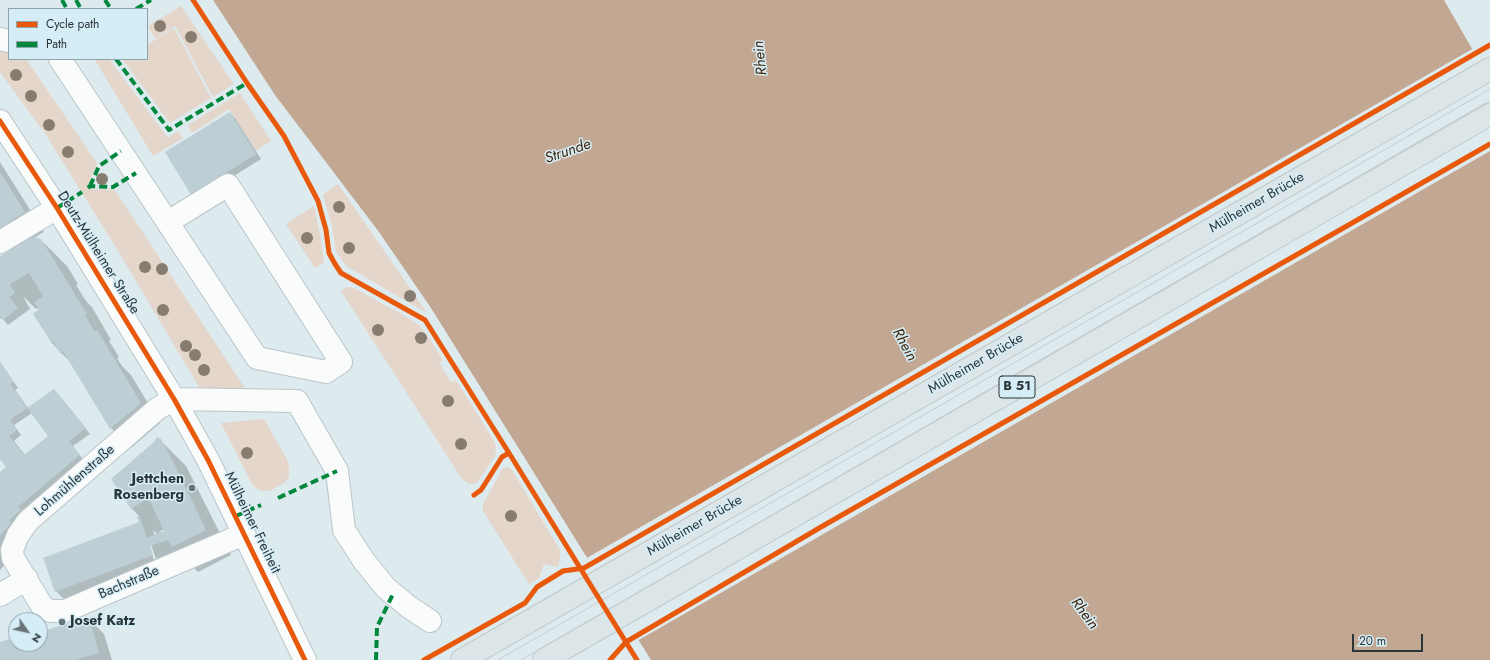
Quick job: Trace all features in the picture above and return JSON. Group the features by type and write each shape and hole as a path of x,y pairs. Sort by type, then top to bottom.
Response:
{"main road":[{"name":"Mülheimer Brücke","path":"462,660 1490,69"},
{"name":"B 51","path":"544,660 1490,114"},
{"name":"B 51","path":"563,660 1490,127"}],"street":[{"path":"61,60 257,358 326,372 341,362 228,185 168,222"},
{"name":"Deutz-Mülheimer Straße","path":"0,122 58,208 174,399"},
{"path":"0,242 58,208"},
{"path":"174,399 297,401 337,472 344,530 364,561 386,588 409,608 430,621"},
{"name":"Mülheimer Freiheit","path":"174,399 208,460 305,660"},
{"name":"Lohmühlenstraße","path":"26,580 13,558 12,550 18,535 28,521 157,409 174,399"},
{"name":"Bachstraße","path":"26,580 42,606 50,611 65,611 244,534"},
{"path":"0,595 26,580"}],"shaded area":[{"path":"181,6 234,84 213,97 175,26 155,39 148,26"},
{"path":"174,28 211,98 170,123 123,60 148,60 148,44"},
{"path":"0,49 8,52 8,60 27,60 97,163 88,186 90,189 115,190 248,393 201,390 115,246 46,135 0,72"},
{"path":"95,60 110,60 168,138 178,131 183,138 153,156"},
{"path":"240,93 271,141 256,150 229,109 192,133 188,125"},
{"path":"338,184 427,313 346,266 336,251 332,226 323,195"},
{"path":"314,206 324,262 315,268 286,224"},
{"path":"347,287 354,288 410,319 420,326 429,338 443,360 439,363 451,382 456,380 494,441 496,448 495,456 477,483 469,484 462,479 341,291"},
{"path":"264,419 287,459 289,468 289,477 284,483 269,491 257,489 252,484 221,423"},
{"path":"508,467 512,470 560,550 558,567 544,564 539,578 529,584 483,511 483,504 503,468"}],"water":[{"path":"213,0 1444,0 1490,80 1490,660 651,660 431,308 379,232 275,95"}],"pier":[{"path":"1474,48 1490,76 1490,151 637,641 585,559"}],"building":[{"path":"230,112 256,154 191,195 165,152"},
{"path":"0,172 25,212 0,228"},
{"path":"32,237 41,239 87,314 85,315 94,331 97,330 141,403 110,429 63,351 60,353 53,341 51,342 33,314 39,309 34,302 43,296 29,273 10,284 15,293 9,297 18,308 3,320 0,316 0,256"},
{"path":"0,362 14,382 10,384 27,408 54,389 86,428 69,441 80,455 18,507 21,510 9,520 11,523 0,536 0,472 6,467 0,459","holes":["27,408 48,436 24,455 9,436 17,430 10,420"]},
{"path":"157,437 161,439 176,467 206,530 172,547 168,540 150,546 153,555 55,592 43,558 139,522 137,517 139,516 147,538 164,531 150,501 153,499 151,496 131,509 111,479 154,442"},
{"path":"89,617 99,653 74,660 0,660 0,642 8,640 8,652 48,652 48,630"}],"tram line":[{"path":"498,660 1490,89"},
{"path":"521,660 1490,102"}],"marked path":[{"path":"62,0 66,8"},
{"path":"76,0 80,8"},
{"path":"105,0 110,8"},
{"path":"138,8 151,0"},
{"path":"117,60 169,130 247,83"},
{"path":"90,186 99,166 121,151"},
{"path":"88,188 90,186 113,187 136,173"},
{"path":"57,208 82,192"},
{"path":"278,498 337,471"},
{"path":"236,516 261,505"},
{"path":"376,660 377,627 393,594"}],"cycle path":[{"path":"193,0 247,83 284,136 318,201 326,230 329,253 341,273 425,320 637,660"},
{"path":"424,660 525,603 537,587 563,571 584,568 1490,45"},
{"path":"0,121 57,208 174,399 208,460 305,660"},
{"path":"610,660 626,642 821,527 1490,144"},
{"path":"474,495 481,490 502,457 509,453"}],"place":[{"name":"Jettchen Rosenberg","path":"192,488"},
{"name":"Josef Katz","path":"62,622"}],"water label":[{"name":"Rhein","path":"761,58"},
{"name":"Strunde","path":"568,152"},
{"name":"Rhein","path":"904,345"},
{"name":"Rhein","path":"1084,614"}]}
